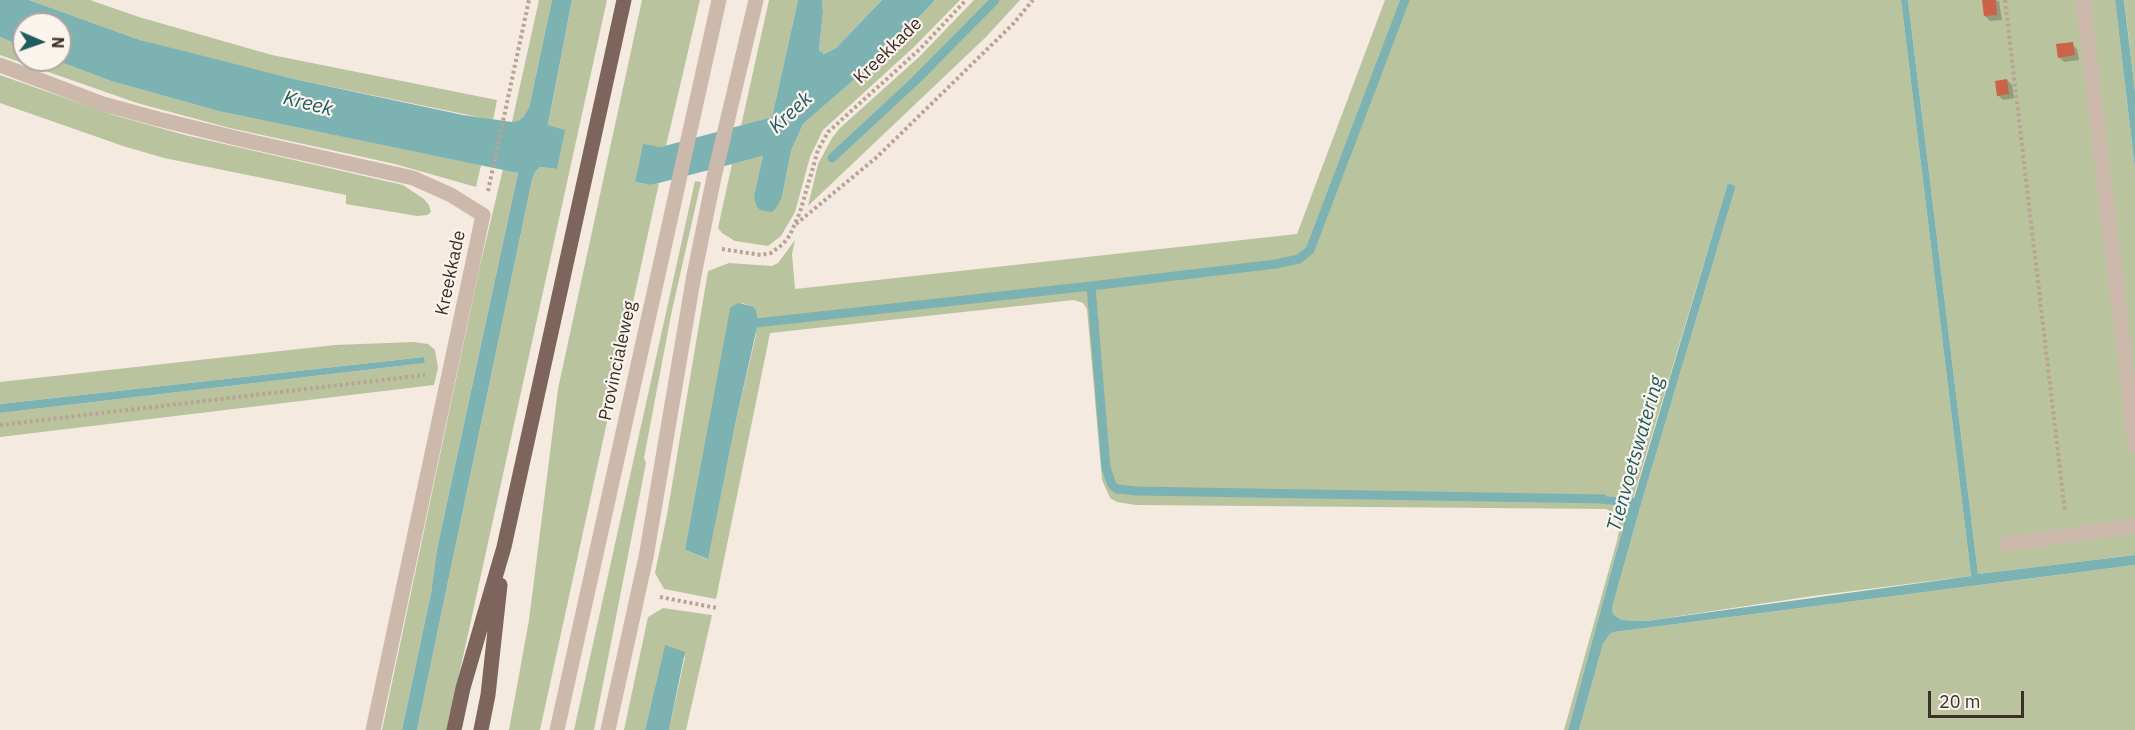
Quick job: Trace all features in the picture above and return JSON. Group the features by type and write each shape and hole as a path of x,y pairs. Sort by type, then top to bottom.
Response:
{"main road":[{"path":"454,730 463,688 504,547 624,0"},
{"path":"481,730 488,695 504,547"}],"street":[{"name":"Provincialeweg","path":"557,730 719,0"},
{"path":"608,730 639,593 700,244 756,0"},
{"path":"2083,0 2135,445"},
{"name":"Kreekkade","path":"0,65 103,104 244,140 413,178 451,195 483,215 373,730"},
{"path":"2007,544 2135,526"}],"path":[{"path":"490,182 529,0"},
{"name":"Kreekkade","path":"700,244 766,255 783,243 795,225 818,150 828,132 920,49 966,0"},
{"path":"795,225 877,157 1013,24 1033,0"},
{"path":"2004,0 2068,536"},
{"path":"0,425 449,372"},
{"path":"639,593 717,608"}],"green space":[{"path":"29,0 90,0 139,17 272,55 497,100 493,120 294,79 210,59 140,40 72,15 72,12 62,12"},
{"path":"539,0 552,0 529,108 523,117 512,122"},
{"path":"572,0 607,0 447,730 417,730 532,180 540,167 556,169 548,126"},
{"path":"642,0 700,0 666,146 643,145 635,182 651,185 659,183 540,730 509,730 529,620 558,389"},
{"path":"769,0 798,0 772,117 741,126"},
{"path":"822,0 882,0 836,48 824,54 819,50"},
{"path":"935,0 960,0 915,46 823,130 810,157 795,212 781,236 768,246 735,241 722,233 718,228 732,164 763,156 755,197 756,205 782,197 791,151 803,124 886,52"},
{"path":"974,0 1020,0 986,37 808,206 818,164 840,128 919,57"},
{"path":"1385,0 1901,0 1971,576 1813,596 1646,621 1622,620 1613,614 1612,608 1642,501 1735,189 1727,186 1633,498 1591,495 1590,501 1613,505 1620,509 1624,516 1624,524 1568,730 1564,730 1617,541 1619,530 1617,515 1606,509 1136,505 1117,502 1110,498 1102,480 1087,309 1083,303 1074,300 770,333 716,599 664,589 655,573 708,271 729,263 772,266 778,263 795,240 792,254 795,289 1297,234","holes":["742,303 752,306 756,335 707,559 685,550"]},
{"path":"1908,0 2115,0 2135,169 2135,555 1978,574"},
{"path":"2124,0 2135,0 2135,91 2125,6"},
{"path":"0,37 12,42 12,59 0,55"},
{"path":"72,66 111,81 218,111 481,165 476,187 395,164 230,128 137,103 49,72 72,72"},
{"path":"0,75 113,115 185,135 403,185 424,199 431,212 417,216 346,204 346,195 164,158 123,146 0,103"},
{"path":"503,169 518,173 437,549 431,593 402,730 382,730 479,270"},
{"path":"695,181 701,182 671,315 644,458 646,463 594,730 574,730"},
{"path":"413,342 428,344 435,350 438,368 434,385 0,437 0,413 425,363 424,357 0,404 0,382 335,345"},
{"path":"2135,565 2135,730 1579,730 1603,644 1614,632"},
{"path":"663,608 712,615 686,730 669,730 685,657 665,646 645,730 624,730 648,617"}],"water":[{"path":"0,0 29,0 62,12 12,12 12,42 0,37"},
{"name":"Kreek","path":"552,0 572,0 548,125 565,130 557,169 540,167 532,180 417,730 402,730 431,593 437,549 518,173 218,111 111,81 72,66 72,15 140,40 294,79 463,115 518,121 529,108"},
{"name":"Kreek","path":"798,0 822,0 819,50 824,54 836,48 882,0 935,0 886,52 803,124 791,151 782,197 772,212 760,210 754,197 763,156 651,185 635,182 643,144 661,147 772,117"},
{"path":"1901,0 1908,0 1978,574 2135,555 2135,565 1614,632 1603,644 1579,730 1568,730 1624,524 1624,516 1620,509 1613,505 1590,502 1591,495 1634,498 1729,184 1735,186 1735,189 1642,501 1612,608 1613,614 1622,620 1646,621 1971,576"},
{"path":"2115,0 2124,0 2135,91 2135,169"},
{"path":"738,303 752,306 756,310 758,323 708,559 685,550 730,308"},
{"path":"424,357 425,363 0,413 0,404"},
{"path":"665,645 685,652 669,730 645,730"}],"building":[{"path":"1982,0 1996,0 1997,15 1984,16"},
{"path":"2073,42 2075,55 2058,58 2056,44"},
{"path":"2007,79 2009,94 1997,96 1995,81"}],"waterway":[{"path":"832,158 916,80 995,0"},
{"path":"747,324 1091,286 1276,264 1299,259 1310,250 1405,0"},
{"name":"Tienvoetswatering","path":"1091,286 1106,468 1112,485 1117,489 1603,499"}]}
